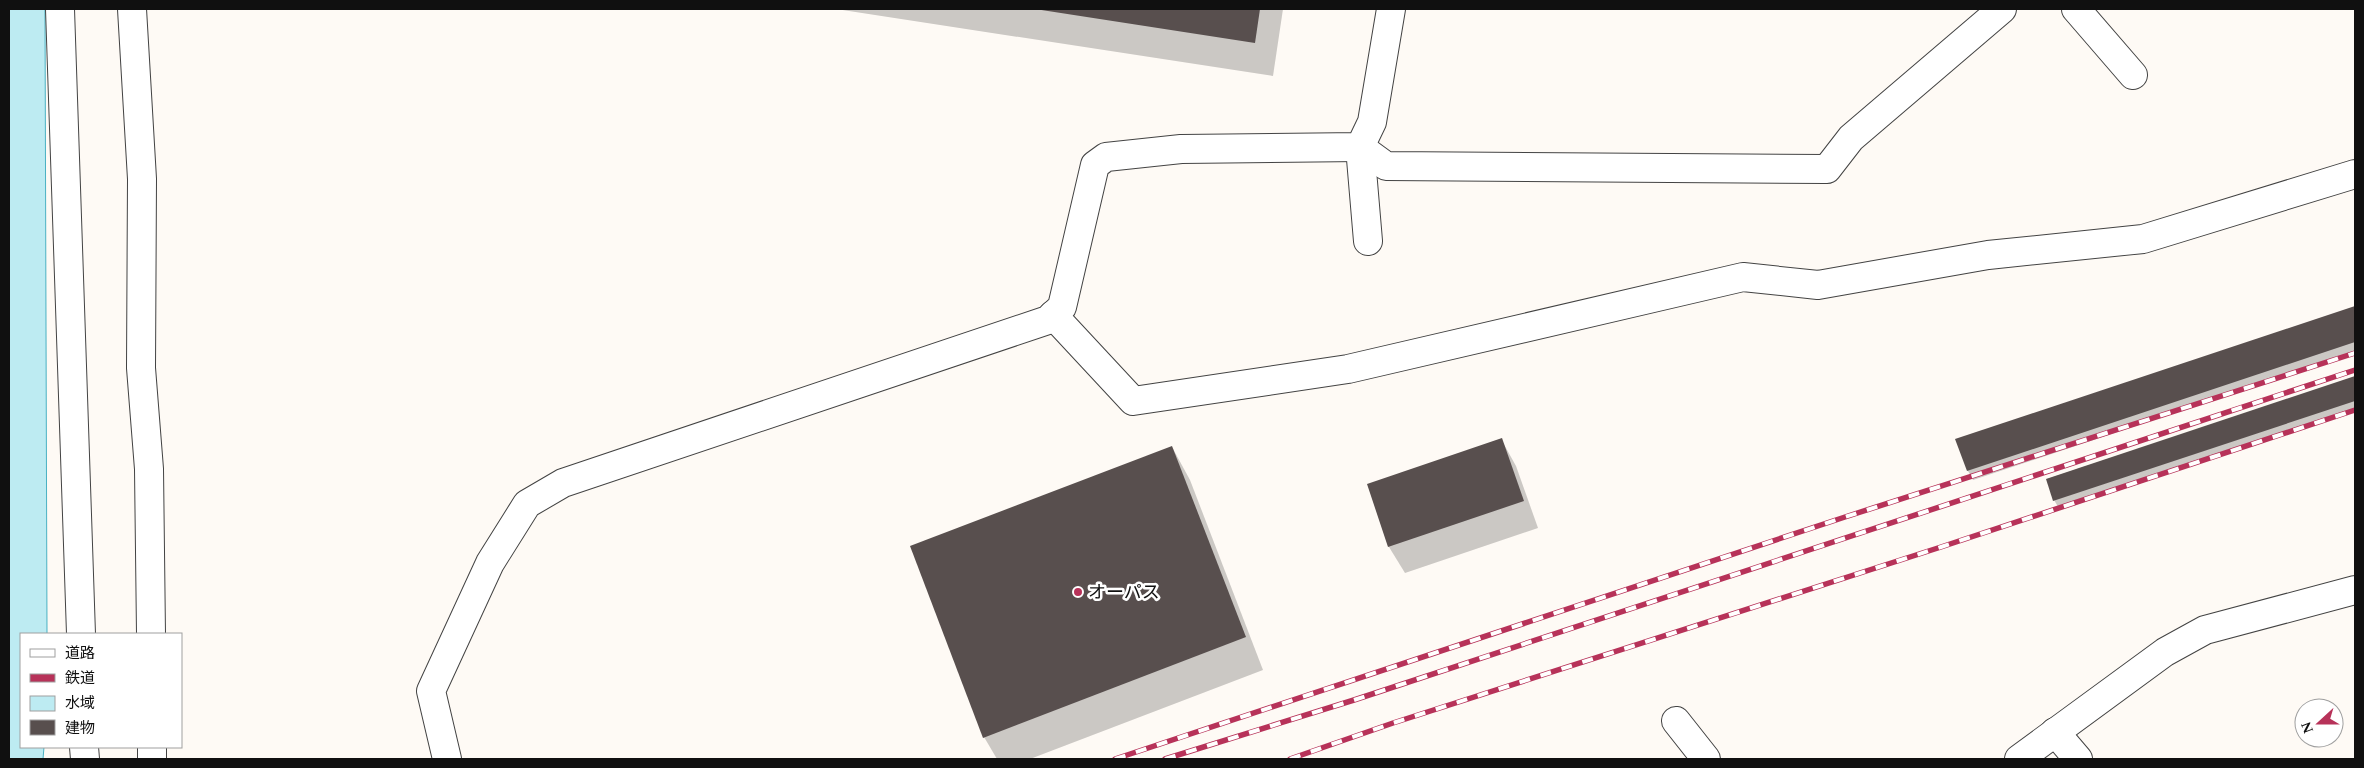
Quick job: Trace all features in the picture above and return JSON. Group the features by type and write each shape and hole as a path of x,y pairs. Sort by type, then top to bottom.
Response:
{"street":[{"path":"60,9 81,633"},
{"path":"132,9 142,179 141,368 149,469 151,633"},
{"path":"1368,241 1360,147 1372,122 1391,9"},
{"path":"447,759 431,691 490,563 527,504 572,480 736,423 960,351 1048,320 1062,307 1094,165 1106,156 1181,149 1360,147 1386,166 1826,169 1851,138 2002,9"},
{"path":"2076,9 2133,75"},
{"path":"1053,315 1133,401 1348,369 1743,277 1818,285 1988,255 2143,239 2355,174"},
{"path":"2019,759 2165,652 2205,630 2355,590"},
{"path":"1676,721 1706,759"},
{"path":"2055,732 2078,759"}],"water":[{"path":"9,9 45,9 47,633 20,633 20,748 44,748 43,759 9,759"}],"building":[{"path":"1035,9 1260,9 1255,43"},
{"path":"2355,306 2355,342 1967,471 1955,439"},
{"path":"2355,376 2355,401 2053,501 2046,479"},
{"path":"1502,438 1524,501 1388,547 1367,484"},
{"name":"オーパス","path":"1172,446 1246,637 983,738 910,546"}],"railway":[{"path":"1115,759 1845,517 2355,353"},
{"path":"1165,759 1354,700 2355,370"},
{"path":"1290,759 1393,723 1941,547 2355,410"}],"place":[{"name":"オーパス","path":"1078,592"}]}
